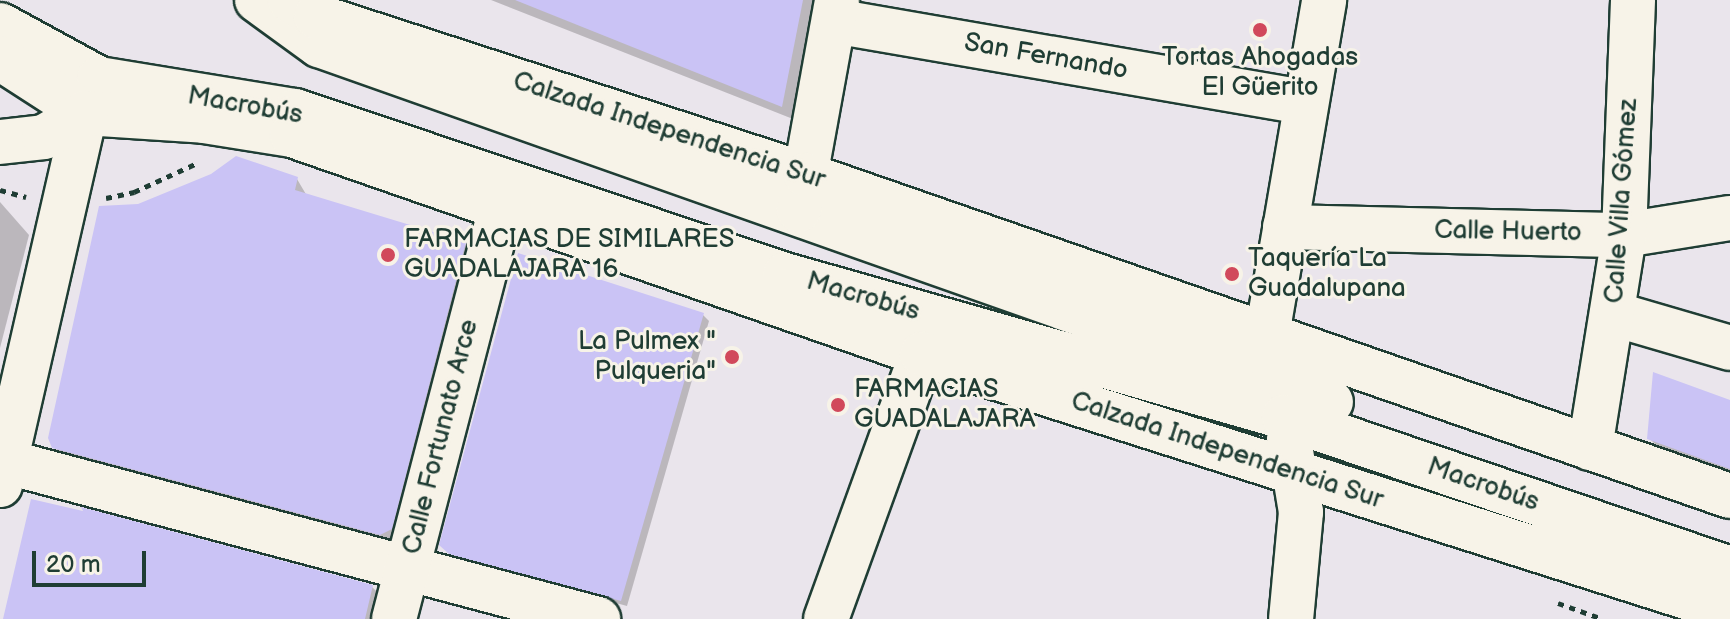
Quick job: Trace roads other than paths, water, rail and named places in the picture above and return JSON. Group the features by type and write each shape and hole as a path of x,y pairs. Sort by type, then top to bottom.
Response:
{"street":[{"name":"Macrobús","path":"257,0 319,45 797,218 1730,569"},
{"name":"Calzada Independencia Sur","path":"290,0 316,16 806,175 1730,496"},
{"path":"1291,619 1301,512 1267,335 1324,0"},
{"name":"Calle Villa Gómez","path":"1590,448 1614,314 1624,235 1633,0"},
{"path":"782,289 836,11"},
{"name":"San Fernando","path":"836,11 1305,102"},
{"name":"Macrobús","path":"0,25 99,79 295,111 782,289 1281,400 1730,541"},
{"name":"Calzada Independencia Sur","path":"0,58 85,113 204,121 292,135 501,209 782,289 922,354 1295,473 1710,611"},
{"path":"0,142 44,137 85,113"},
{"path":"85,113 2,469 407,568 598,619"},
{"name":"Calle Fortunato Arce","path":"394,619 501,209"},
{"name":"Calle Huerto","path":"1285,227 1624,235 1730,218"},
{"path":"1614,314 1730,348"},
{"path":"826,619 922,354"}],"place":[{"name":"Tortas Ahogadas El Güerito","path":"1260,30"},
{"name":"FARMACIAS DE SIMILARES GUADALAJARA 16","path":"388,255"},
{"name":"Taquería La Guadalupana","path":"1232,274"},
{"name":"La Pulmex \" Pulqueria\"","path":"732,357"},
{"name":"FARMACIAS GUADALAJARA","path":"838,405"}]}
